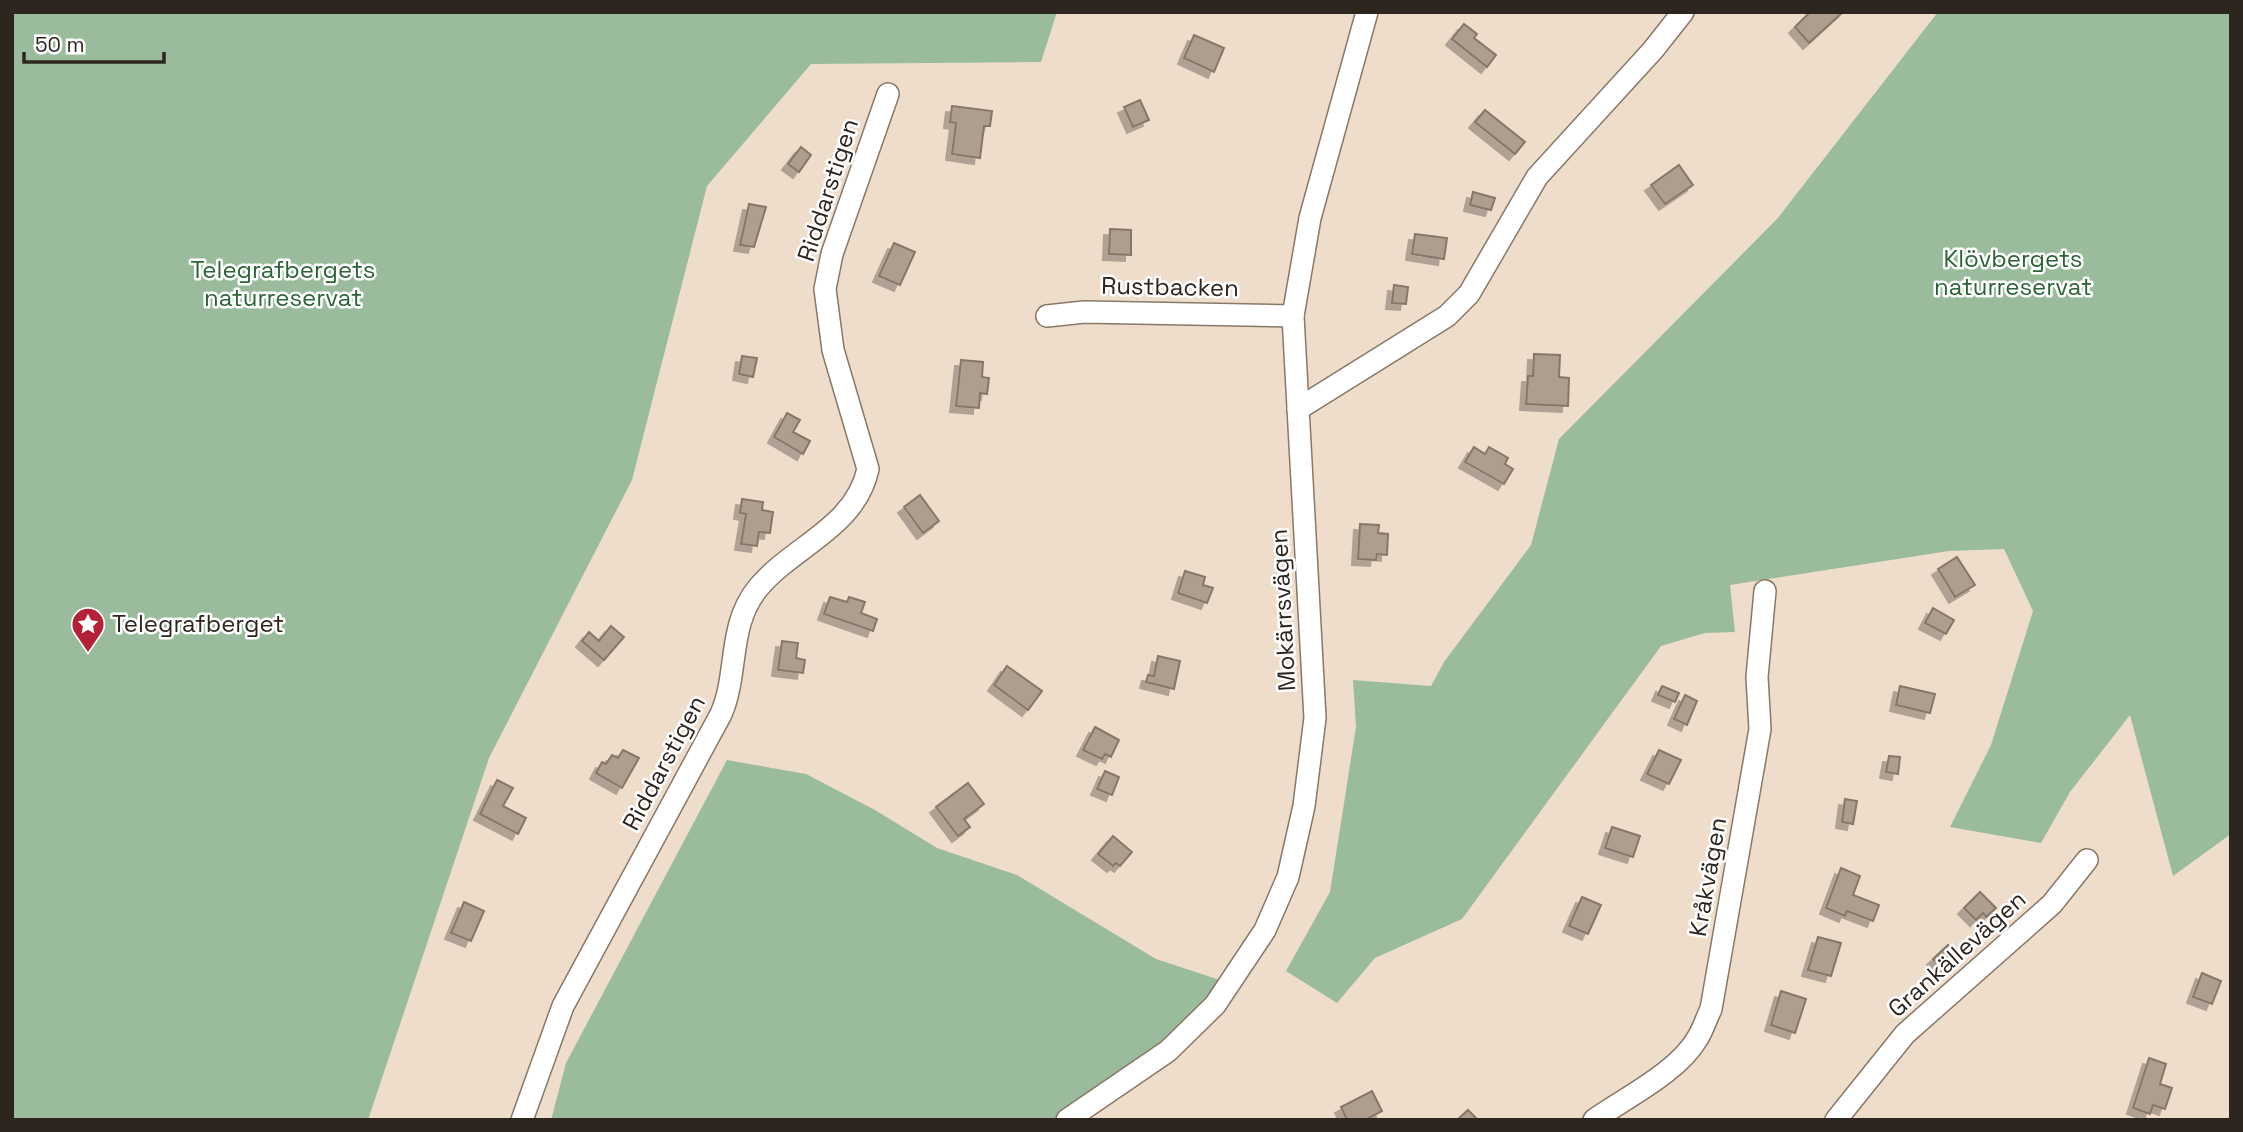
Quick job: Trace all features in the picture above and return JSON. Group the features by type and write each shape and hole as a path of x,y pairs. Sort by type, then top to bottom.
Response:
{"street":[{"name":"Mokärrsvägen","path":"1068,1120 1168,1051 1215,1005 1265,930 1288,877 1304,806 1315,718 1293,316 1310,218 1367,12"},
{"path":"1298,409 1447,316 1469,294 1537,177 1562,145 1644,60 1683,12"},
{"name":"Riddarstigen","path":"522,1120 563,1006 709,743 725,706 735,638 744,609 772,573 855,504 864,486 868,469 833,350 825,289 832,254 888,94"},
{"name":"Rustbacken","path":"1047,316 1084,312 1293,316"},
{"name":"Kråkvägen","path":"1594,1120 1652,1081 1678,1059 1696,1041 1711,1009 1760,729 1757,677 1765,591"},
{"name":"Grankällevägen","path":"1836,1120 1905,1034 2052,904 2087,860"}],"green space":[{"name":"Telegrafbergets naturreservat","path":"12,12 1057,12 1041,62 811,64 707,186 632,480 489,758 368,1120 12,1120"},
{"name":"Klövbergets naturreservat","path":"1938,12 2231,12 2231,834 2173,876 2130,715 2070,792 2041,843 1950,827 1991,745 2033,611 2004,549 1949,551 1730,585 1735,632 1705,633 1661,646 1462,919 1375,958 1337,1003 1286,971 1330,892 1356,727 1353,680 1431,686 1444,662 1531,545 1559,439 1777,219"},
{"path":"727,760 806,774 875,810 937,848 1017,875 1156,959 1220,980 1225,986 1165,1046 1062,1120 551,1120 566,1063"}],"building":[{"path":"1810,12 1843,12 1809,43 1795,27"},
{"path":"1464,24 1477,34 1474,38 1496,55 1487,67 1452,39"},
{"path":"1194,35 1224,48 1214,72 1184,58"},
{"path":"1140,100 1149,120 1133,127 1124,107"},
{"path":"952,106 992,111 990,126 984,126 980,158 952,154 956,123 950,122"},
{"path":"1485,110 1525,142 1515,154 1475,122"},
{"path":"801,147 811,155 799,172 788,164"},
{"path":"1679,165 1693,185 1665,204 1651,185"},
{"path":"1473,192 1495,198 1491,210 1470,205"},
{"path":"749,204 766,207 754,247 740,245"},
{"path":"1110,229 1131,230 1131,255 1109,254"},
{"path":"1415,234 1447,238 1444,259 1412,254"},
{"path":"894,243 915,252 900,285 879,276"},
{"path":"1394,285 1408,287 1406,304 1392,303"},
{"path":"1534,354 1560,355 1559,377 1569,378 1568,406 1526,404 1528,376 1533,376"},
{"path":"742,356 757,358 753,377 739,374"},
{"path":"961,360 983,362 982,377 989,378 987,394 980,393 979,408 956,406"},
{"path":"787,413 800,420 793,432 810,441 803,454 774,437"},
{"path":"1474,447 1485,454 1489,447 1508,458 1505,464 1513,469 1504,484 1465,462"},
{"path":"920,495 939,521 923,533 904,507"},
{"path":"742,499 763,502 762,510 773,512 770,533 759,532 757,546 741,544 746,514 740,513"},
{"path":"1360,524 1379,525 1378,533 1388,534 1387,555 1377,554 1376,560 1358,559"},
{"path":"1957,557 1975,585 1955,597 1938,569"},
{"path":"1185,571 1205,577 1203,585 1213,588 1207,603 1178,593"},
{"path":"830,597 847,602 849,597 865,602 861,613 877,619 873,631 824,614"},
{"path":"1933,608 1954,620 1946,634 1925,623"},
{"path":"611,626 624,637 604,660 582,641 589,632 599,641"},
{"path":"782,641 798,643 796,658 805,660 803,673 778,670"},
{"path":"1158,656 1180,661 1174,689 1146,682 1148,675 1154,676"},
{"path":"1007,666 1042,691 1028,710 994,685"},
{"path":"1662,686 1679,693 1675,702 1658,695"},
{"path":"1900,686 1935,694 1930,713 1896,705"},
{"path":"1685,695 1697,701 1687,725 1674,719"},
{"path":"1095,727 1119,740 1111,757 1105,754 1102,759 1083,750"},
{"path":"623,750 639,758 622,788 596,773 602,762 606,764 612,755 618,758"},
{"path":"1659,750 1681,760 1669,784 1647,774"},
{"path":"1889,756 1900,757 1898,774 1886,772"},
{"path":"1105,771 1119,777 1112,795 1097,789"},
{"path":"497,780 513,788 503,806 526,818 518,834 480,814"},
{"path":"968,783 984,804 964,819 970,827 958,836 936,807"},
{"path":"1845,799 1857,801 1853,824 1842,822"},
{"path":"1612,827 1640,836 1633,857 1605,848"},
{"path":"1113,836 1132,852 1120,866 1116,863 1113,866 1098,854"},
{"path":"1841,868 1860,876 1853,895 1879,905 1873,921 1847,911 1845,916 1826,908"},
{"path":"1980,892 1996,908 1986,917 1983,913 1976,920 1964,908"},
{"path":"1582,897 1601,905 1588,934 1569,926"},
{"path":"464,902 484,911 471,941 451,933"},
{"path":"1818,937 1841,943 1831,976 1808,970"},
{"path":"1948,945 1959,957 1944,971 1933,959"},
{"path":"2202,973 2221,981 2212,1004 2193,997"},
{"path":"1781,991 1806,999 1795,1033 1771,1025"},
{"path":"2149,1058 2166,1064 2160,1084 2172,1088 2165,1109 2153,1105 2150,1114 2133,1108"},
{"path":"1372,1091 1382,1111 1365,1120 1347,1120 1341,1107"},
{"path":"1468,1110 1478,1120 1457,1120"}],"place":[{"name":"Telegrafberget","path":"88,654"}]}
